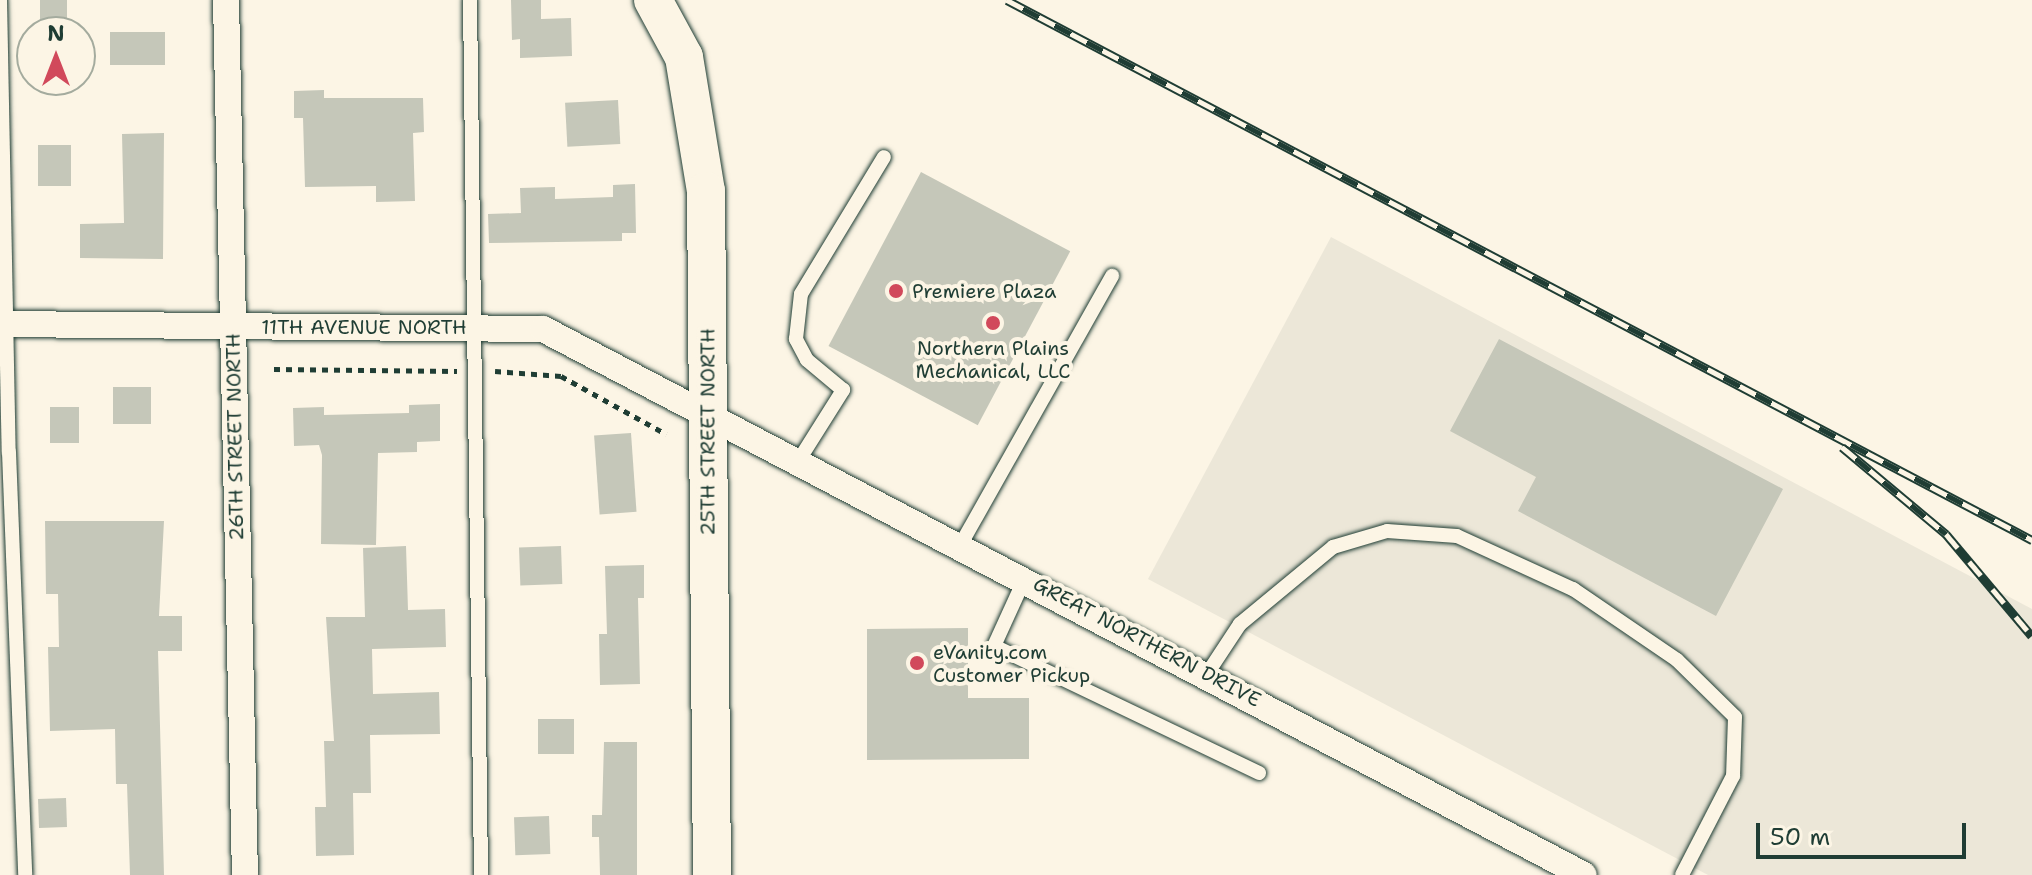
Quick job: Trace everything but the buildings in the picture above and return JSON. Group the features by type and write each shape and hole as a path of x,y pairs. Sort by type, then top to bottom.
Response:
{"street":[{"name":"26TH STREET NORTH","path":"226,0 245,875"},
{"name":"25TH STREET NORTH","path":"653,0 684,57 706,191 712,875"},
{"name":"11TH AVENUE NORTH","path":"3,324 543,329 708,414"},
{"name":"GREAT NORTHERN DRIVE","path":"708,414 961,544 1584,875"}],"lane":[{"path":"0,0 3,324 25,875"},
{"path":"470,0 481,875"},
{"path":"799,460 843,390 807,360 796,339 801,294 884,157"},
{"path":"961,544 1112,276"},
{"path":"1207,674 1240,624 1333,547 1387,531 1457,536 1573,589 1677,660 1735,717 1733,776 1682,875"},
{"path":"1025,578 994,646 1259,773"}],"shaded area":[{"path":"1331,237 2032,609 2032,875 1708,875 1148,579"}],"railway":[{"path":"1007,0 2032,540"},
{"path":"1842,447 1946,534 2032,636"}],"place":[{"name":"Premiere Plaza","path":"896,291"},
{"name":"Northern Plains Mechanical, LLC","path":"993,323"},
{"name":"eVanity.com Customer Pickup","path":"917,663"}]}
